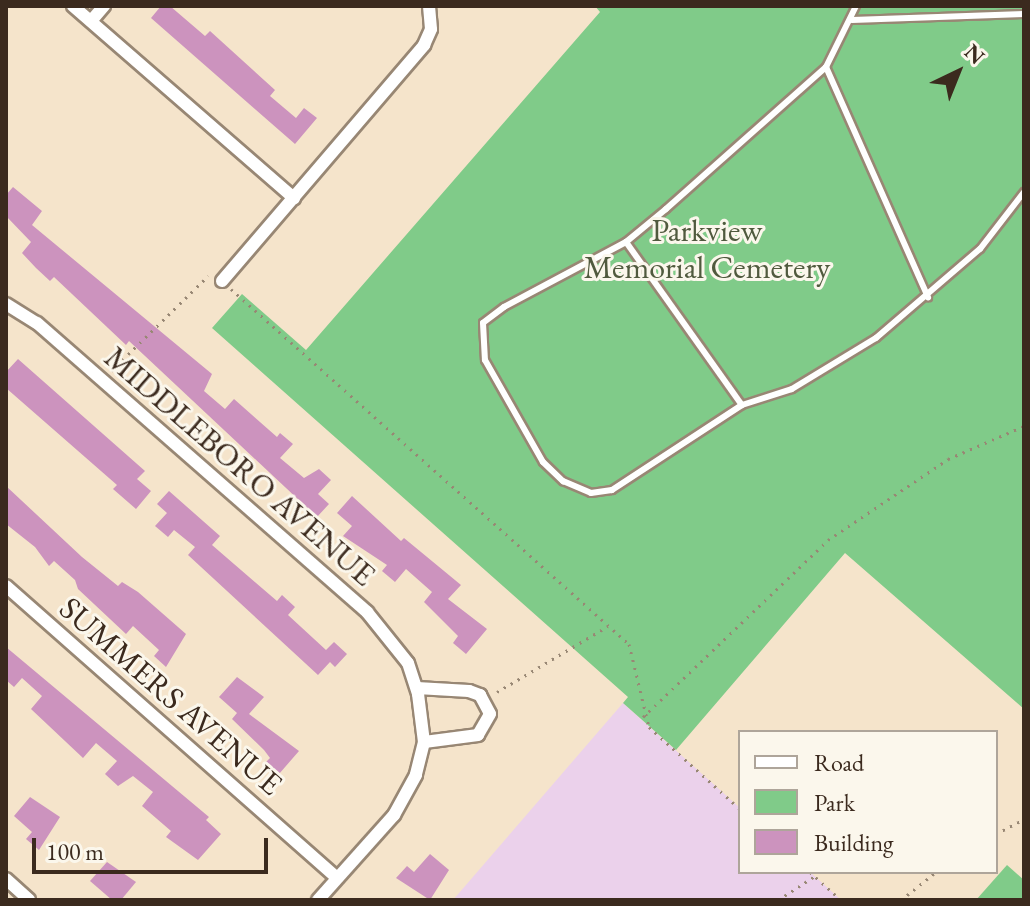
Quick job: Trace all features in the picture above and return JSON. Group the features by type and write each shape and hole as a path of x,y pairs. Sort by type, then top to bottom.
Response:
{"street":[{"path":"73,6 294,198"},
{"path":"91,21 104,6"},
{"path":"222,281 424,45 431,29 429,6"},
{"name":"MIDDLEBORO AVENUE","path":"6,304 37,323 104,380 367,612 401,651 417,688 424,742"},
{"name":"SUMMERS AVENUE","path":"6,586 337,878"},
{"path":"318,900 403,803 424,742 450,742 483,730 490,714 480,695 417,688"},
{"path":"6,879 29,900"}],"lane":[{"path":"856,6 852,20 826,67 626,242 504,307 483,323 485,360 543,462 563,481 591,493 612,490 742,405 792,389 839,362 928,297 980,249 1024,192"},
{"path":"852,20 1024,14"},
{"path":"826,67 928,297"},
{"path":"626,242 742,405"}],"path":[{"path":"104,380 197,283 209,275 222,281 608,626 632,651 643,717 738,807"},
{"path":"643,717 828,540 948,459 1024,426"},
{"path":"497,692 608,626"},
{"path":"998,833 1024,819"},
{"path":"812,874 841,900"},
{"path":"901,900 934,874"},
{"path":"778,900 815,876"}],"shaded area":[{"path":"623,703 738,806 738,874 812,874 841,900 453,900"}],"green space":[{"name":"Parkview Memorial Cemetery","path":"595,6 1024,6 1024,709 845,553 676,750 623,703 628,697 212,328 242,294 306,350 600,12"},
{"path":"1007,865 1024,880 1024,900 976,900"}],"building":[{"path":"161,6 170,6 205,36 210,31 275,90 270,96 296,118 304,108 317,118 295,144 151,18"},
{"path":"13,187 42,211 32,225 212,374 204,391 225,409 234,399 277,437 280,433 293,444 280,458 304,478 319,469 331,480 318,494 329,504 317,517 129,341 126,345 54,277 50,281 22,253 31,242 6,216 6,195"},
{"path":"18,359 145,471 137,479 151,491 136,509 113,489 117,485 6,388 6,372"},
{"path":"6,486 82,557 118,586 122,582 138,592 186,634 166,667 154,656 159,650 133,626 126,634 78,589 75,580 54,561 49,566 35,547 6,524"},
{"path":"169,491 220,536 212,545 277,601 282,595 295,607 288,615 326,650 334,642 347,654 335,667 330,662 318,675 188,555 195,547 174,530 168,537 155,526 167,513 157,504"},
{"path":"352,496 401,541 404,538 461,585 448,599 487,629 466,654 453,643 458,636 424,602 432,592 406,569 395,582 382,571 387,565 343,536 352,526 337,513"},
{"path":"6,647 209,817 206,820 221,834 198,860 166,837 171,831 142,806 153,792 133,776 118,786 105,774 117,761 96,743 83,758 31,709 42,696 22,678 14,687 6,680"},
{"path":"237,677 264,697 249,714 299,751 279,774 266,762 270,758 264,750 232,719 237,713 219,697"},
{"path":"30,797 60,817 39,850 26,839 32,832 14,816"},
{"path":"430,854 449,870 430,900 396,878 407,866 414,872"},
{"path":"107,862 136,882 121,900 112,900 90,881"}]}
